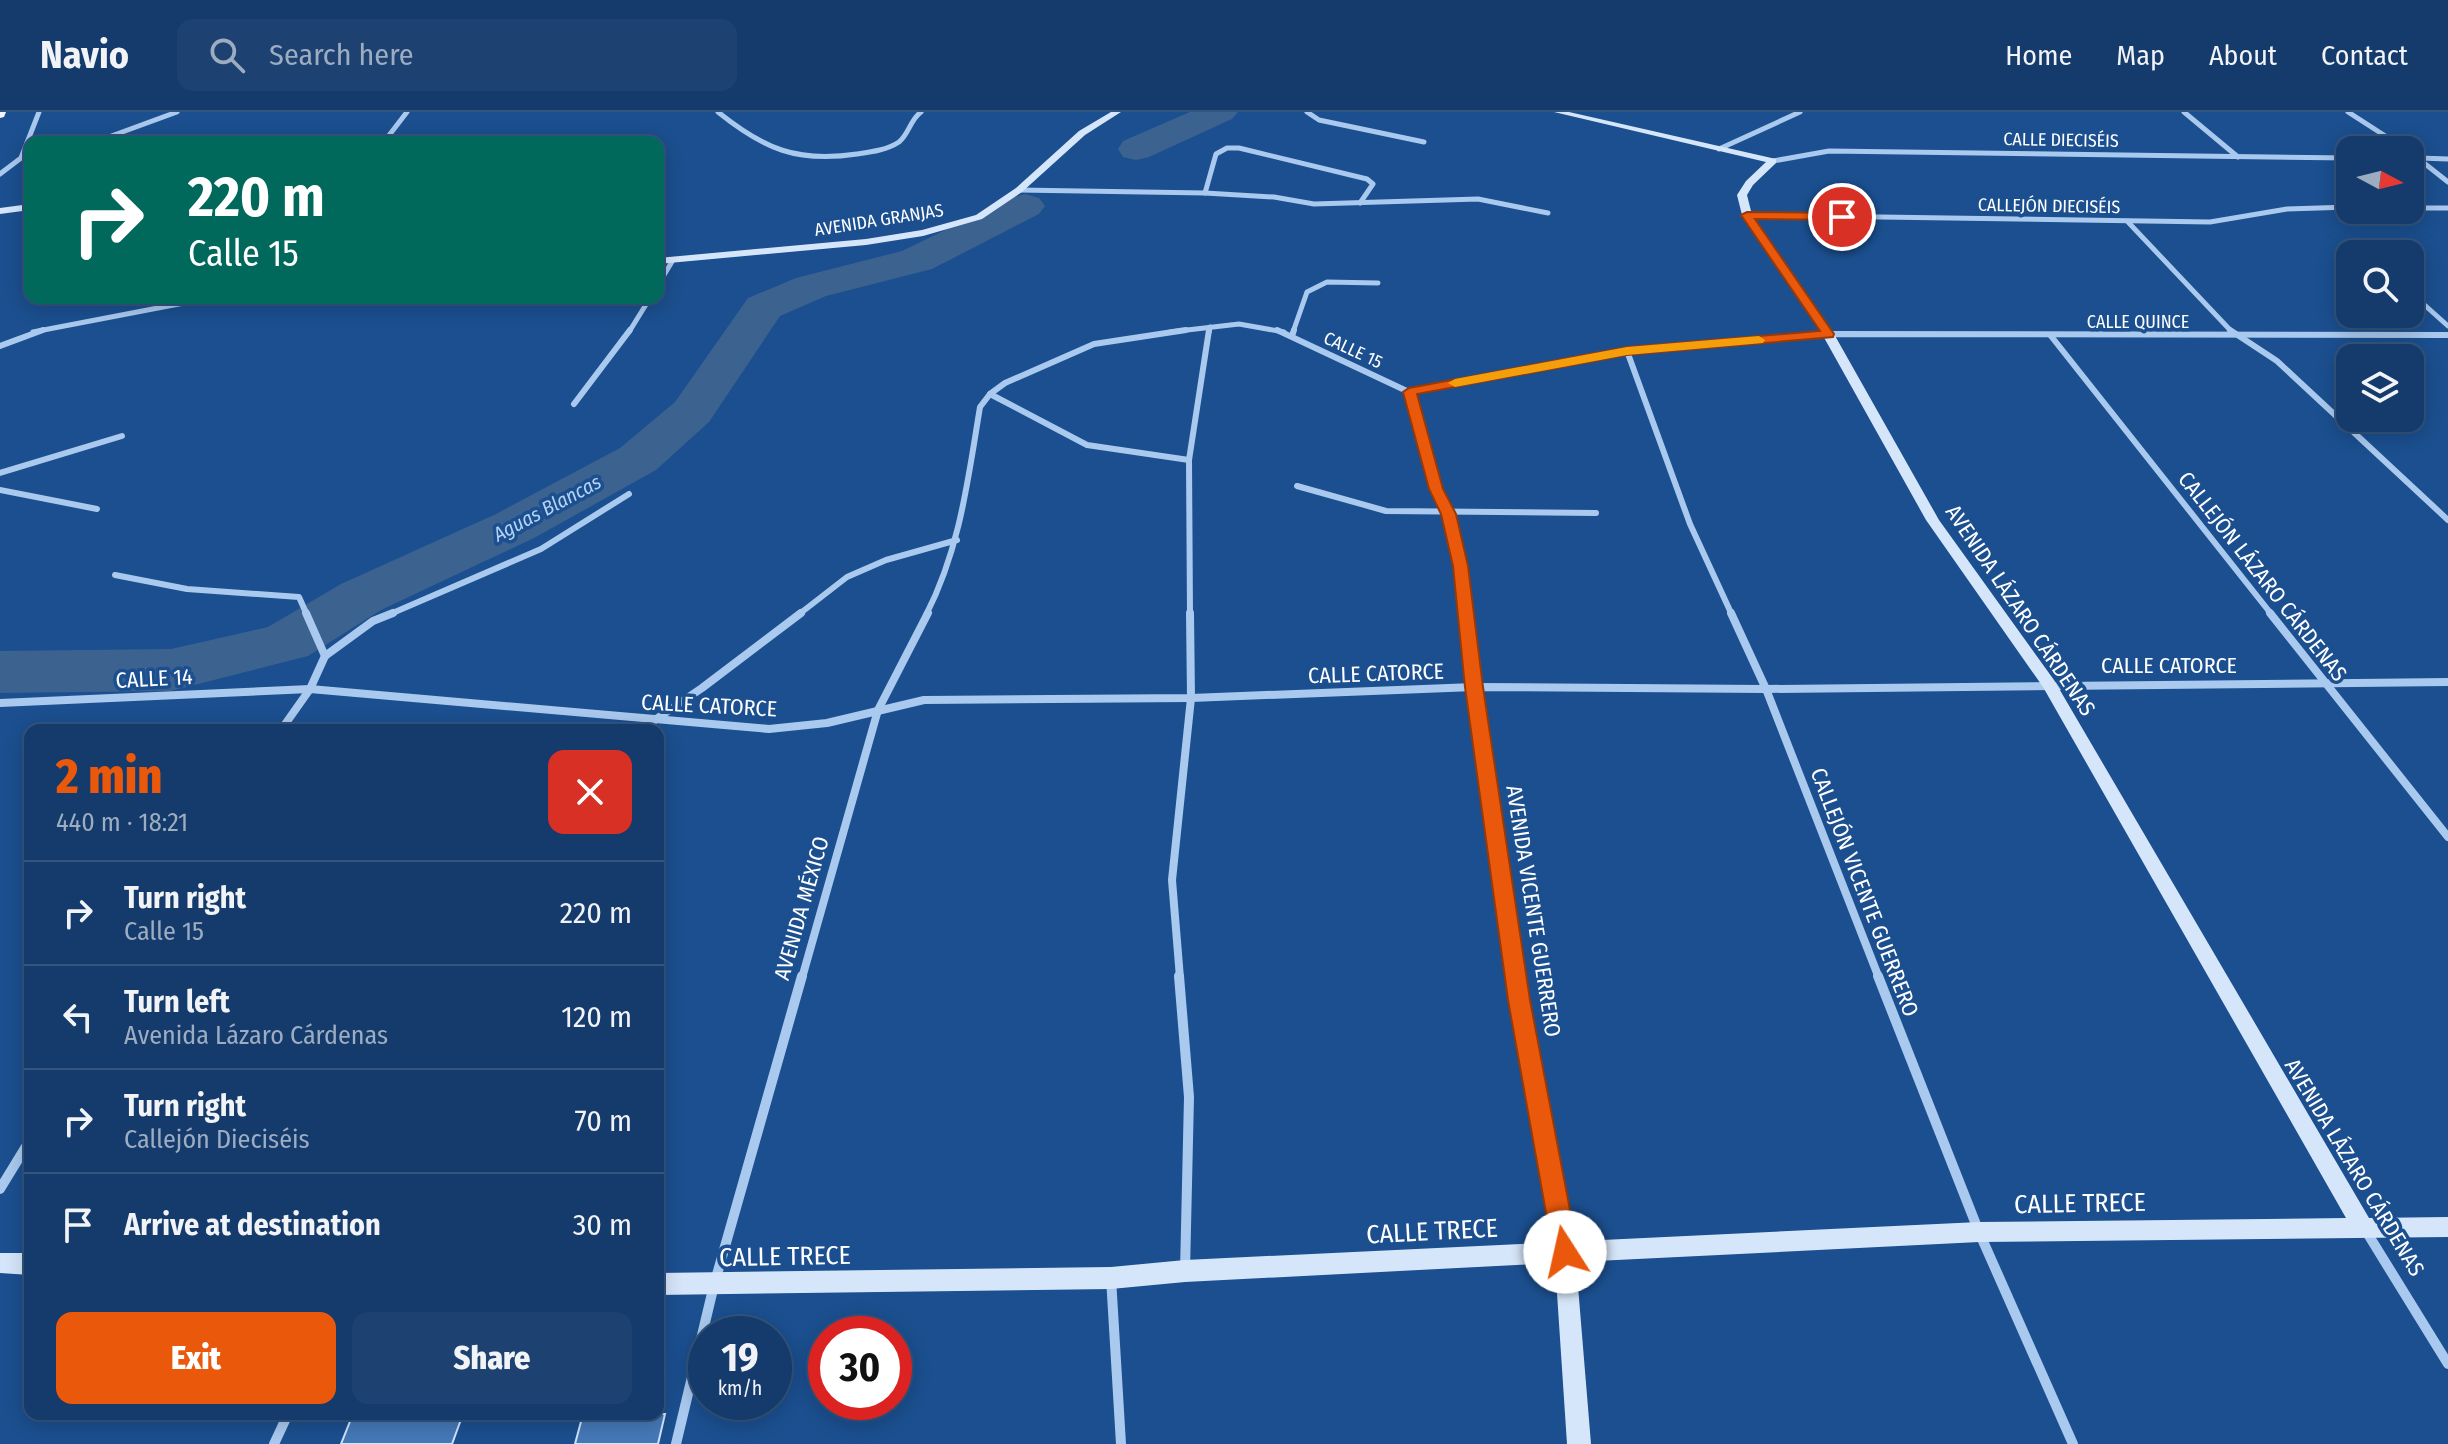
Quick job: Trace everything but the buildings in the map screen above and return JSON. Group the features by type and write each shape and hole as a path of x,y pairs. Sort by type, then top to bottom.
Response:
{"main road":[{"name":"AVENIDA GRANJAS","path":"664,261 866,242 923,233 979,217 1019,190 1082,133 1117,112"},
{"path":"1558,112 1773,161"},
{"path":"1747,215 1742,195 1749,183 1773,161"},
{"path":"0,211 24,208"},
{"name":"AVENIDA LÁZARO CÁRDENAS","path":"1747,215 1828,334 1933,520 2049,684 2363,1227"},
{"name":"CALLE TRECE","path":"664,1284 1111,1278 1185,1271 1979,1232 2448,1227"},
{"name":"AVENIDA VICENTE GUERRERO","path":"1565,1252 1579,1444"},
{"path":"0,1263 24,1264"}],"street":[{"path":"30,136 39,112"},
{"path":"111,136 177,112"},
{"path":"389,136 407,112"},
{"path":"718,112 747,137 769,149 791,156 835,158 867,153 903,139 915,115 921,112"},
{"path":"1307,112 1319,120 1424,142"},
{"path":"1719,149 1800,112"},
{"path":"2184,112 2238,157"},
{"path":"2348,112 2385,136"},
{"path":"1205,193 1216,154 1227,148 1239,148 1367,179 1373,184 1360,203"},
{"path":"0,174 21,158 24,150"},
{"name":"CALLE DIECISÉIS","path":"1773,161 1829,151 2336,158"},
{"path":"2424,158 2448,159"},
{"path":"2424,161 2448,182"},
{"path":"1019,190 1205,193 1274,197 1314,204 1478,199 1548,213"},
{"name":"CALLEJÓN DIECISÉIS","path":"1747,215 2210,222 2287,209 2336,207"},
{"path":"2424,208 2448,208"},
{"path":"2128,222 2235,336 2277,361 2448,520"},
{"path":"664,275 673,260"},
{"name":"CALLE 15","path":"1292,336 1307,292 1327,282 1378,283"},
{"path":"0,346 34,332 179,304"},
{"path":"574,404 619,349 646,304"},
{"path":"2424,305 2448,326"},
{"name":"CALLE 15","path":"990,394 1005,383 1094,344 1210,327 1262,326 1292,336 1409,392"},
{"path":"1185,1271 1189,1097 1172,880 1191,698 1189,460 1210,327"},
{"path":"1409,392 1627,351 1828,334"},
{"name":"CALLE QUINCE","path":"1828,334 2448,335"},
{"name":"CALLEJÓN LÁZARO CÁRDENAS","path":"2051,336 2448,837"},
{"name":"CALLEJÓN VICENTE GUERRERO","path":"1627,351 1690,524 1766,689 1979,1232 2073,1444"},
{"name":"AVENIDA VICENTE GUERRERO","path":"1409,392 1436,489 1448,514 1461,566 1474,687 1519,1000 1565,1252"},
{"path":"990,394 1087,445 1189,460"},
{"name":"AVENIDA MÉXICO","path":"676,1444 714,1285 878,710 942,584 957,540 980,407 990,394"},
{"path":"0,473 122,436"},
{"path":"1297,486 1386,511 1448,514 1596,513"},
{"path":"0,490 97,509"},
{"path":"285,724 310,689 324,655 373,621 541,549 629,494"},
{"path":"649,724 847,577 886,560 957,540"},
{"path":"115,575 187,589 299,597 324,655"},
{"name":"CALLE CATORCE","path":"310,689 769,729 827,723 924,700 1191,698 1474,687 1766,689 2448,682"},
{"name":"CALLE 14","path":"0,703 310,689"},
{"path":"0,1189 24,1150"},
{"name":"AVENIDA LÁZARO CÁRDENAS","path":"2363,1227 2448,1364"},
{"path":"1111,1278 1121,1444"},
{"path":"274,1444 285,1420"}],"waterway":[{"name":"Aguas Blancas","path":"1136,149 1220,112"},
{"name":"Aguas Blancas","path":"0,672 171,670 287,642 361,597 515,526 638,459 692,412 764,307 811,287 917,260 1025,206"}],"slow traffic":[{"path":"1455,383 1627,351 1759,340"}],"route":[{"path":"1565,1252 1519,1000 1474,687 1461,566 1448,514 1436,489 1409,392 1627,351 1828,334 1747,215 1842,217"}]}
